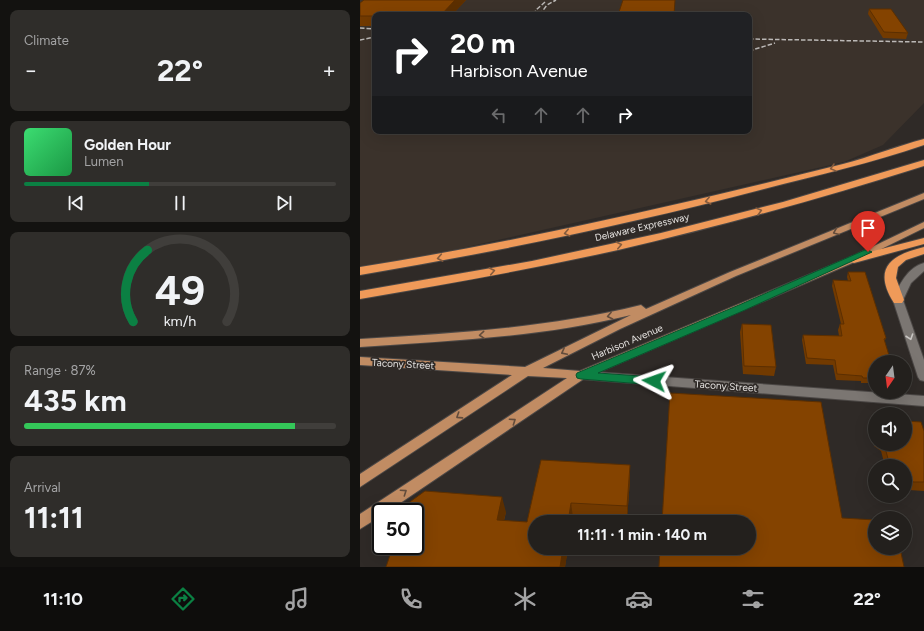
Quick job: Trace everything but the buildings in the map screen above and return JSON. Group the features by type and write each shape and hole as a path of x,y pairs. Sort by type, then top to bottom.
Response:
{"highway":[{"name":"Delaware Expressway","path":"360,271 423,261 531,240 650,214 871,158 923,143"},
{"name":"Delaware Expressway","path":"360,295 630,243 702,226 847,187 924,163"},
{"path":"854,259 924,241"},
{"path":"898,300 890,274 891,268 899,260 924,250"}],"main road":[{"name":"Harbison Avenue","path":"360,481 527,371 616,326 662,304 924,196"},
{"name":"Harbison Avenue","path":"360,522 581,375 854,259 924,225"},
{"path":"924,266 909,278 904,285 898,300 924,377"},
{"path":"360,343 481,335 548,328 598,319 662,304"},
{"name":"Tacony Street","path":"360,361 527,371 924,401"}],"shaded area":[{"path":"360,0 924,0 924,103 883,145 844,162 445,252 360,266"}],"railway":[{"path":"542,12 547,5 556,0"},
{"path":"535,12 545,2"},
{"path":"360,28 372,29"},
{"path":"360,40 372,38"},
{"path":"752,39 924,42"},
{"path":"752,50 775,43"}],"route":[{"path":"654,381 581,375 742,308 868,252"}]}
